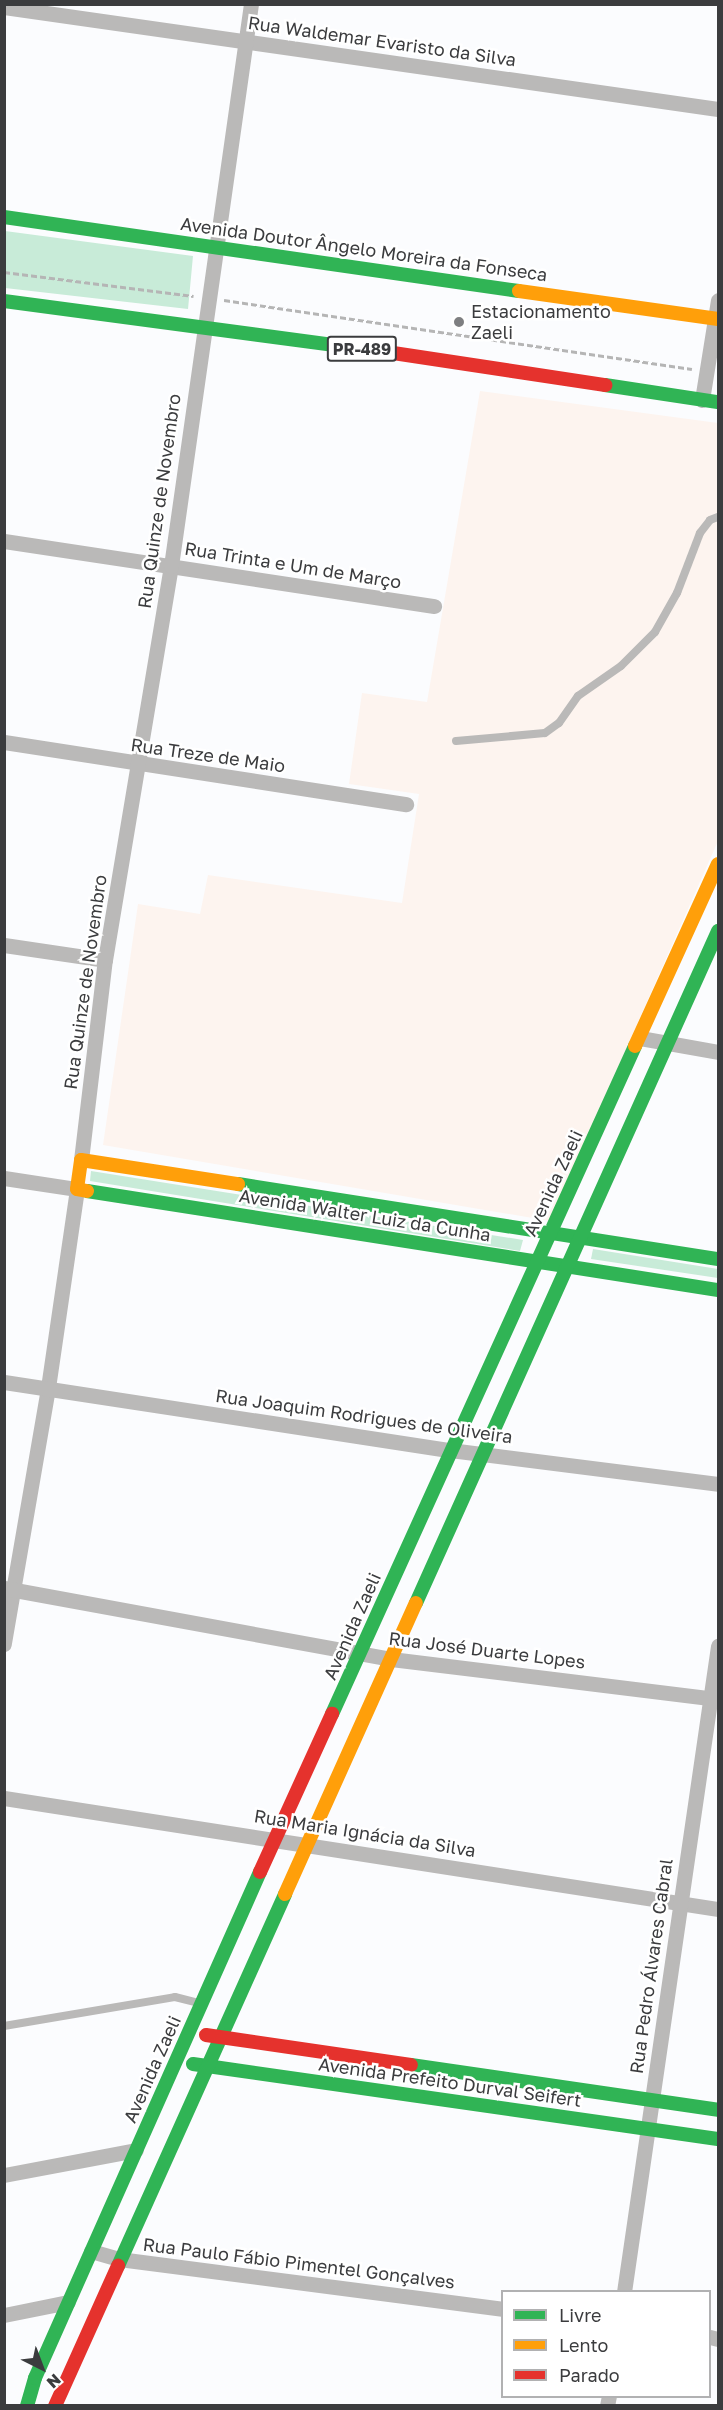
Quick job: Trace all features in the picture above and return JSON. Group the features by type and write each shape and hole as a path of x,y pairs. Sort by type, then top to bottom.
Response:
{"street":[{"name":"Rua Quinze de Novembro","path":"4,1644 9,1589 48,1388 81,1160 105,960 171,566 251,4"},
{"name":"Rua Waldemar Evaristo da Silva","path":"4,7 718,109"},
{"name":"Avenida Doutor Ângelo Moreira da Fonseca","path":"4,217 717,319"},
{"path":"702,400 717,319 718,300"},
{"name":"PR-489","path":"4,302 204,325 718,402"},
{"name":"Rua Trinta e Um de Março","path":"4,542 434,606"},
{"name":"Rua Treze de Maio","path":"4,742 136,765 406,804"},
{"name":"Avenida Zaeli","path":"27,2406 68,2302 188,2030 718,864"},
{"path":"55,2406 218,2038 718,931"},
{"path":"4,945 105,960"},
{"path":"640,1038 668,1045 718,1052"},
{"name":"Avenida Walter Luiz da Cunha","path":"81,1160 579,1240 718,1259"},
{"name":"Avenida Walter Luiz da Cunha","path":"4,1178 565,1268 718,1290"},
{"name":"Rua Joaquim Rodrigues de Oliveira","path":"4,1382 482,1455 718,1484"},
{"name":"Rua José Duarte Lopes","path":"9,1589 391,1659 715,1698"},
{"name":"Rua Pedro Álvares Cabral","path":"624,2290 679,1903 715,1698 718,1646"},
{"name":"Rua Maria Ignácia da Silva","path":"4,1798 718,1909"},
{"name":"Avenida Prefeito Durval Seifert","path":"188,2030 218,2038 718,2110"},
{"name":"Avenida Prefeito Durval Seifert","path":"176,2060 718,2139"},
{"path":"4,2175 136,2150"},
{"name":"Rua Paulo Fábio Pimentel Gonçalves","path":"92,2251 119,2259 501,2309"},
{"path":"4,2315 68,2302"}],"lane":[{"path":"456,741 545,733 559,723 578,696 621,666 655,632 677,593 700,533 710,520 718,517"},
{"path":"4,2026 175,1997 200,2004"}],"path":[{"path":"4,272 208,298 707,371"}],"shaded area":[{"path":"480,391 718,423 718,841 550,1221 103,1145 138,904 200,914 208,875 402,903 419,794 349,784 362,693 427,702"}],"green space":[{"path":"5,231 193,256 188,309 5,288"},
{"path":"91,1171 523,1240 520,1251 90,1181"},
{"path":"593,1249 718,1269 718,1278 591,1259"}],"traffic: fast":[{"path":"4,217 519,291"},
{"path":"4,301 380,351"},
{"path":"605,385 718,402"},
{"path":"416,1603 718,931"},
{"path":"332,1714 635,1046"},
{"path":"238,1184 718,1259"},
{"path":"87,1191 718,1290"},
{"path":"27,2406 35,2378 260,1872"},
{"path":"118,2266 285,1894"},
{"path":"193,2064 718,2139"},
{"path":"411,2065 718,2110"}],"traffic: slow":[{"path":"519,291 718,319"},
{"path":"635,1046 718,864"},
{"path":"87,1191 77,1189 81,1160 238,1184"},
{"path":"285,1894 416,1603"}],"traffic: jam":[{"path":"380,351 605,385"},
{"path":"260,1872 332,1714"},
{"path":"206,2035 411,2065"},
{"path":"55,2406 118,2266"}],"place":[{"name":"Estacionamento Zaeli","path":"459,322"}]}
